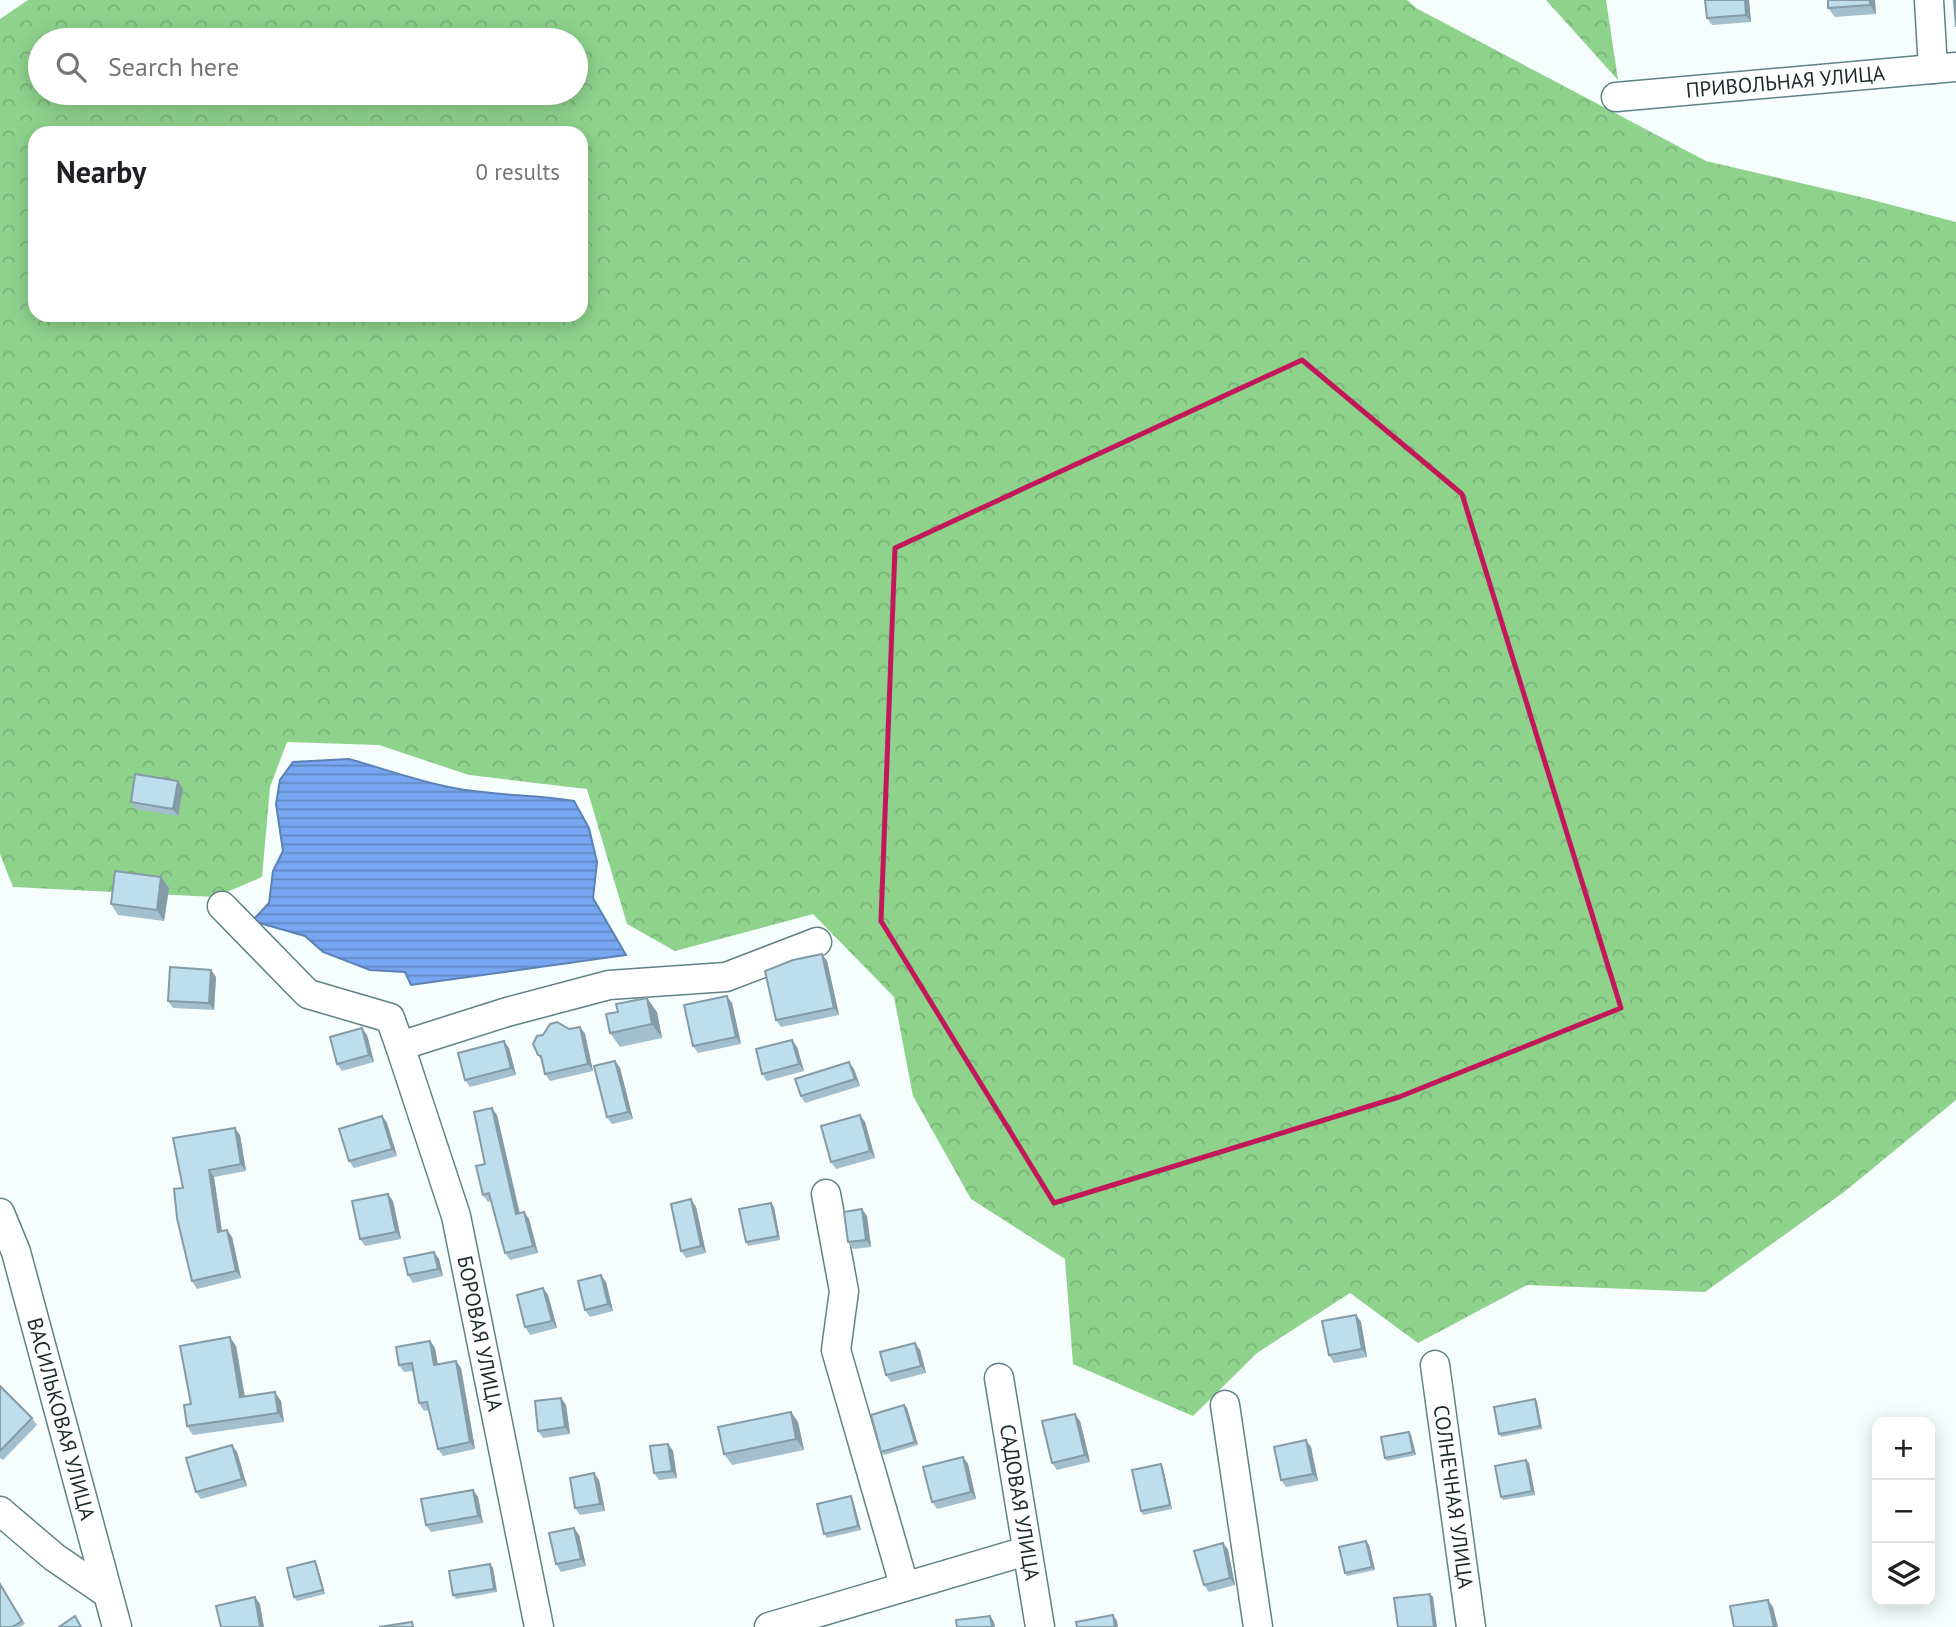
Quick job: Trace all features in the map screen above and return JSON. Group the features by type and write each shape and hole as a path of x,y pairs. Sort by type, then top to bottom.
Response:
{"street":[{"path":"1929,0 1944,68"},
{"name":"ПРИВОЛЬНАЯ УЛИЦА","path":"1616,97 1944,68"},
{"name":"БОРОВАЯ УЛИЦА","path":"222,906 308,994 390,1018 456,1216 539,1627"},
{"path":"400,1046 507,1012 609,985 726,976 817,942"},
{"path":"826,1194 844,1291 836,1350 904,1585"},
{"name":"ВАСИЛЬКОВАЯ УЛИЦА","path":"0,1213 16,1252 117,1627"},
{"name":"СОЛНЕЧНАЯ УЛИЦА","path":"1435,1365 1471,1627"},
{"name":"САДОВАЯ УЛИЦА","path":"999,1378 1040,1627"},
{"path":"1225,1405 1258,1627"},
{"path":"0,1511 54,1557 108,1594"},
{"path":"769,1627 1026,1551"}],"highlighted area":[{"path":"1302,360 1462,494 1621,1008 1399,1097 1054,1203 881,921 895,548"}],"green space":[{"path":"28,0 1407,0 1416,8 1706,161 1956,222 1956,1100 1844,1192 1705,1292 1527,1285 1418,1343 1350,1293 1257,1353 1193,1416 1073,1364 1065,1259 971,1199 913,1096 894,997 813,914 675,951 627,924 587,789 469,775 379,745 287,742 270,787 262,877 215,897 13,887 0,854 0,19"},
{"path":"1546,0 1606,0 1618,80"}],"water":[{"path":"349,759 460,789 574,801 589,828 597,862 593,898 626,955 411,985 405,972 370,970 323,952 305,936 252,921 269,903 273,871 283,851 276,804 280,780 293,762"}],"building":[{"path":"1705,0 1745,0 1746,15 1707,18"},
{"path":"1828,0 1870,0 1870,5 1828,8"},
{"path":"135,774 178,781 173,809 131,802"},
{"path":"115,871 161,877 157,910 111,904"},
{"path":"822,954 834,1008 776,1020 765,971 793,960"},
{"path":"170,967 211,970 209,1003 168,1001"},
{"path":"727,996 736,1037 693,1046 684,1005"},
{"path":"647,998 652,1024 610,1033 606,1014 618,1012 616,1004"},
{"path":"557,1022 569,1029 580,1027 588,1064 545,1074 541,1056 533,1044 537,1036 543,1035 550,1024"},
{"path":"362,1028 369,1055 337,1064 330,1037"},
{"path":"792,1040 799,1064 762,1074 756,1049"},
{"path":"504,1041 511,1068 465,1080 458,1053"},
{"path":"615,1061 628,1112 607,1117 594,1066"},
{"path":"849,1062 855,1079 801,1096 795,1079"},
{"path":"492,1108 516,1214 524,1212 533,1246 505,1253 489,1193 483,1195 476,1166 485,1164 474,1112"},
{"path":"860,1115 870,1151 831,1162 821,1126"},
{"path":"382,1116 392,1149 349,1161 339,1129"},
{"path":"235,1128 241,1164 209,1170 218,1232 227,1230 236,1271 192,1281 177,1218 174,1189 183,1188 173,1138"},
{"path":"388,1194 396,1232 360,1239 352,1201"},
{"path":"691,1199 701,1246 681,1251 671,1204"},
{"path":"771,1203 778,1236 746,1242 739,1209"},
{"path":"862,1209 866,1240 848,1242 844,1212"},
{"path":"434,1252 438,1269 408,1275 404,1258"},
{"path":"601,1275 608,1304 585,1310 578,1281"},
{"path":"543,1288 552,1321 525,1327 517,1295"},
{"path":"1356,1315 1362,1349 1329,1355 1322,1321"},
{"path":"230,1337 240,1397 275,1392 278,1413 187,1426 184,1405 191,1404 180,1346"},
{"path":"430,1341 434,1365 456,1361 470,1442 438,1449 427,1402 419,1403 412,1363 399,1365 396,1347"},
{"path":"915,1343 921,1366 886,1375 880,1352"},
{"path":"0,1386 32,1418 0,1451"},
{"path":"561,1398 565,1427 538,1431 535,1401"},
{"path":"1535,1399 1540,1426 1499,1434 1494,1407"},
{"path":"904,1405 915,1442 881,1452 871,1415"},
{"path":"791,1412 796,1439 724,1454 718,1427"},
{"path":"1075,1414 1085,1455 1052,1463 1042,1421"},
{"path":"1409,1432 1413,1452 1385,1458 1381,1437"},
{"path":"1306,1440 1313,1474 1281,1480 1274,1447"},
{"path":"668,1444 672,1471 654,1473 650,1446"},
{"path":"232,1445 242,1479 196,1492 186,1458"},
{"path":"963,1457 971,1492 932,1502 923,1467"},
{"path":"1526,1460 1532,1491 1501,1497 1495,1466"},
{"path":"1161,1464 1170,1505 1141,1511 1132,1470"},
{"path":"594,1473 600,1504 575,1508 570,1478"},
{"path":"473,1490 478,1516 426,1525 421,1499"},
{"path":"851,1496 858,1526 824,1534 817,1504"},
{"path":"574,1528 581,1559 556,1564 549,1533"},
{"path":"1366,1541 1372,1567 1345,1573 1339,1547"},
{"path":"1223,1543 1230,1578 1204,1585 1194,1551"},
{"path":"315,1561 323,1590 294,1597 287,1568"},
{"path":"490,1564 494,1589 453,1595 449,1571"},
{"path":"0,1584 22,1621 12,1627 0,1627"},
{"path":"1430,1594 1434,1627 1398,1627 1394,1598"},
{"path":"255,1597 260,1627 221,1627 216,1606"},
{"path":"1768,1600 1774,1627 1734,1627 1730,1606"},
{"path":"1113,1615 1115,1627 1077,1627 1076,1622"},
{"path":"75,1616 81,1627 59,1627"},
{"path":"990,1616 992,1627 957,1627 956,1620"},
{"path":"412,1622 413,1627 379,1627"}]}
